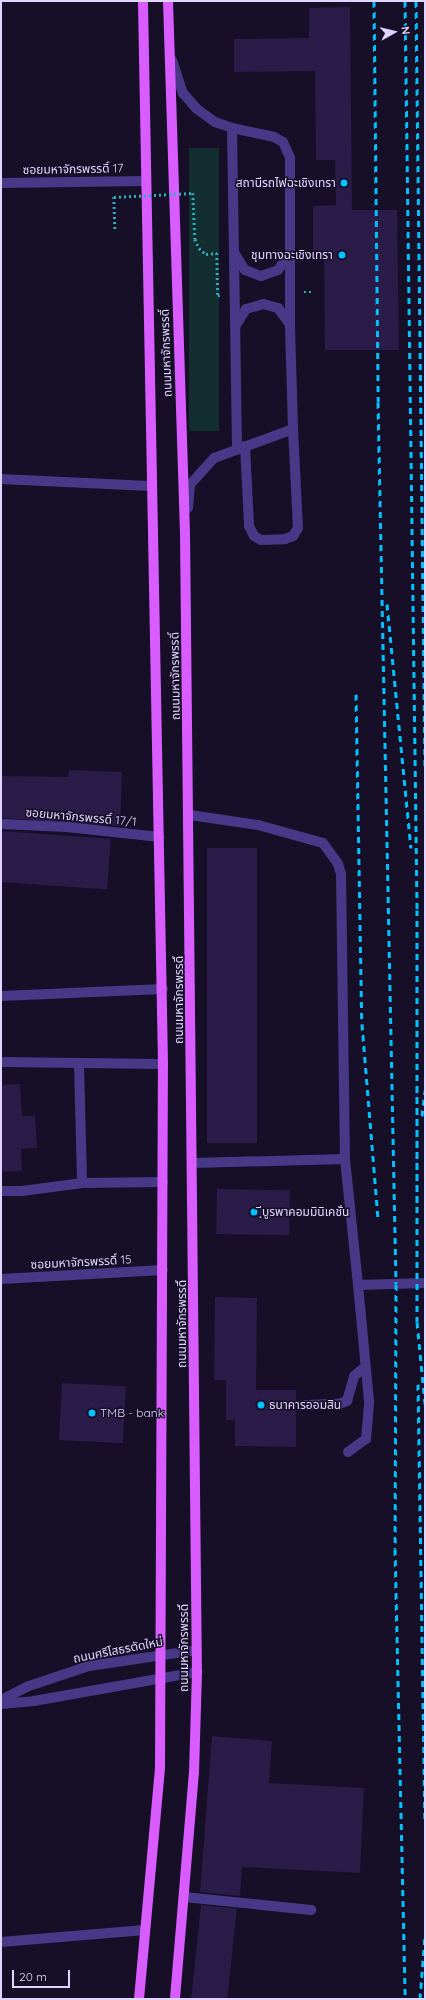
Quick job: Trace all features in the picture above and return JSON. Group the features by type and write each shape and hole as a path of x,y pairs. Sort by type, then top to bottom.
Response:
{"main road":[{"name":"ถนนมหาจักรพรรดิ์","path":"139,1999 160,1767 163,1270 163,990 150,486 143,1"},
{"name":"ถนนมหาจักรพรรดิ์","path":"168,1 185,533 190,815 197,1650 194,1772 175,1999"}],"street":[{"path":"168,30 173,66 183,93 197,109 215,122 232,128 274,137 287,149 290,158 290,327 298,528 292,536 285,539 261,540 254,536 249,526 241,447 235,330 232,128"},
{"name":"ซอยมหาจักรพรรดิ์ 17","path":"1,183 145,181"},
{"path":"234,248 235,256 245,270 261,276 270,274 281,267 288,256 290,247"},
{"path":"235,330 240,316 246,309 263,304 278,308 285,314 290,327"},
{"path":"185,533 190,484 214,458 293,429"},
{"path":"1,479 150,486"},
{"path":"190,815 258,825 323,843 338,864 341,874 345,1159 358,1285 364,1367 369,1401 366,1439 348,1452"},
{"name":"ซอยมหาจักรพรรดิ์ 17/1","path":"1,824 67,827 159,837"},
{"path":"1,996 163,990"},
{"path":"1,1062 79,1065 163,1064"},
{"path":"79,1065 82,1184"},
{"path":"192,1163 345,1159"},
{"path":"1,1191 82,1184 163,1182"},
{"name":"ซอยมหาจักรพรรดิ์ 15","path":"1,1279 163,1270"},
{"path":"358,1285 425,1284"},
{"path":"305,1405 339,1404 347,1401 354,1376 364,1367"},
{"name":"ถนนศรีโสธรตัดใหม่","path":"1,1700 29,1686 89,1666 161,1654 197,1650"},
{"path":"1,1704 34,1701 197,1672"},
{"path":"184,1897 311,1910"},
{"path":"1,1942 145,1930"}],"path":[{"path":"116,231 114,197 193,193 195,239 199,248 206,254 217,253 218,296"}],"green space":[{"path":"189,148 219,148 219,431 189,431"}],"building":[{"name":"สถานีรถไฟฉะเชิงเทรา","path":"350,7 352,210 397,210 399,350 325,350 324,260 313,260 313,206 336,205 335,160 316,160 315,71 234,72 234,39 309,38 309,8"},
{"path":"69,770 122,772 120,826 1,818 1,776 68,777"},
{"path":"1,831 111,839 107,890 1,882"},
{"path":"207,848 257,848 257,1143 207,1143"},
{"path":"20,1084 22,1116 35,1116 37,1148 21,1149 22,1171 1,1172 1,1085"},
{"name":"ฺีบูรพาคอมมินิเคชั่น","path":"217,1189 290,1190 289,1235 216,1234"},
{"path":"215,1297 257,1298 256,1390 296,1390 296,1447 235,1446 235,1420 226,1420 226,1380 214,1380"},
{"name":"TMB - bank","path":"62,1383 126,1386 123,1443 59,1440"},
{"path":"212,1736 272,1741 269,1783 364,1788 360,1873 242,1867 240,1896 200,1892"},
{"path":"201,1905 237,1909 227,1999 191,1999"}],"railway":[{"path":"374,1 378,402 396,1284 395,1549 405,1999"},
{"path":"405,1 417,910 417,1322 425,1404"},
{"path":"416,1 425,769"},
{"path":"387,604 411,848"},
{"path":"356,694 362,1024 378,1220"},
{"path":"422,1116 425,1090"},
{"path":"418,1384 425,1822"},
{"path":"420,1999 425,1936"}],"place":[{"name":"สถานีรถไฟฉะเชิงเทรา","path":"344,183"},
{"name":"ชุมทางฉะเชิงเทรา","path":"342,255"},
{"name":"ฺีบูรพาคอมมินิเคชั่น","path":"254,1212"},
{"name":"ธนาคารออมสิน","path":"261,1405"},
{"name":"TMB - bank","path":"92,1413"}]}
